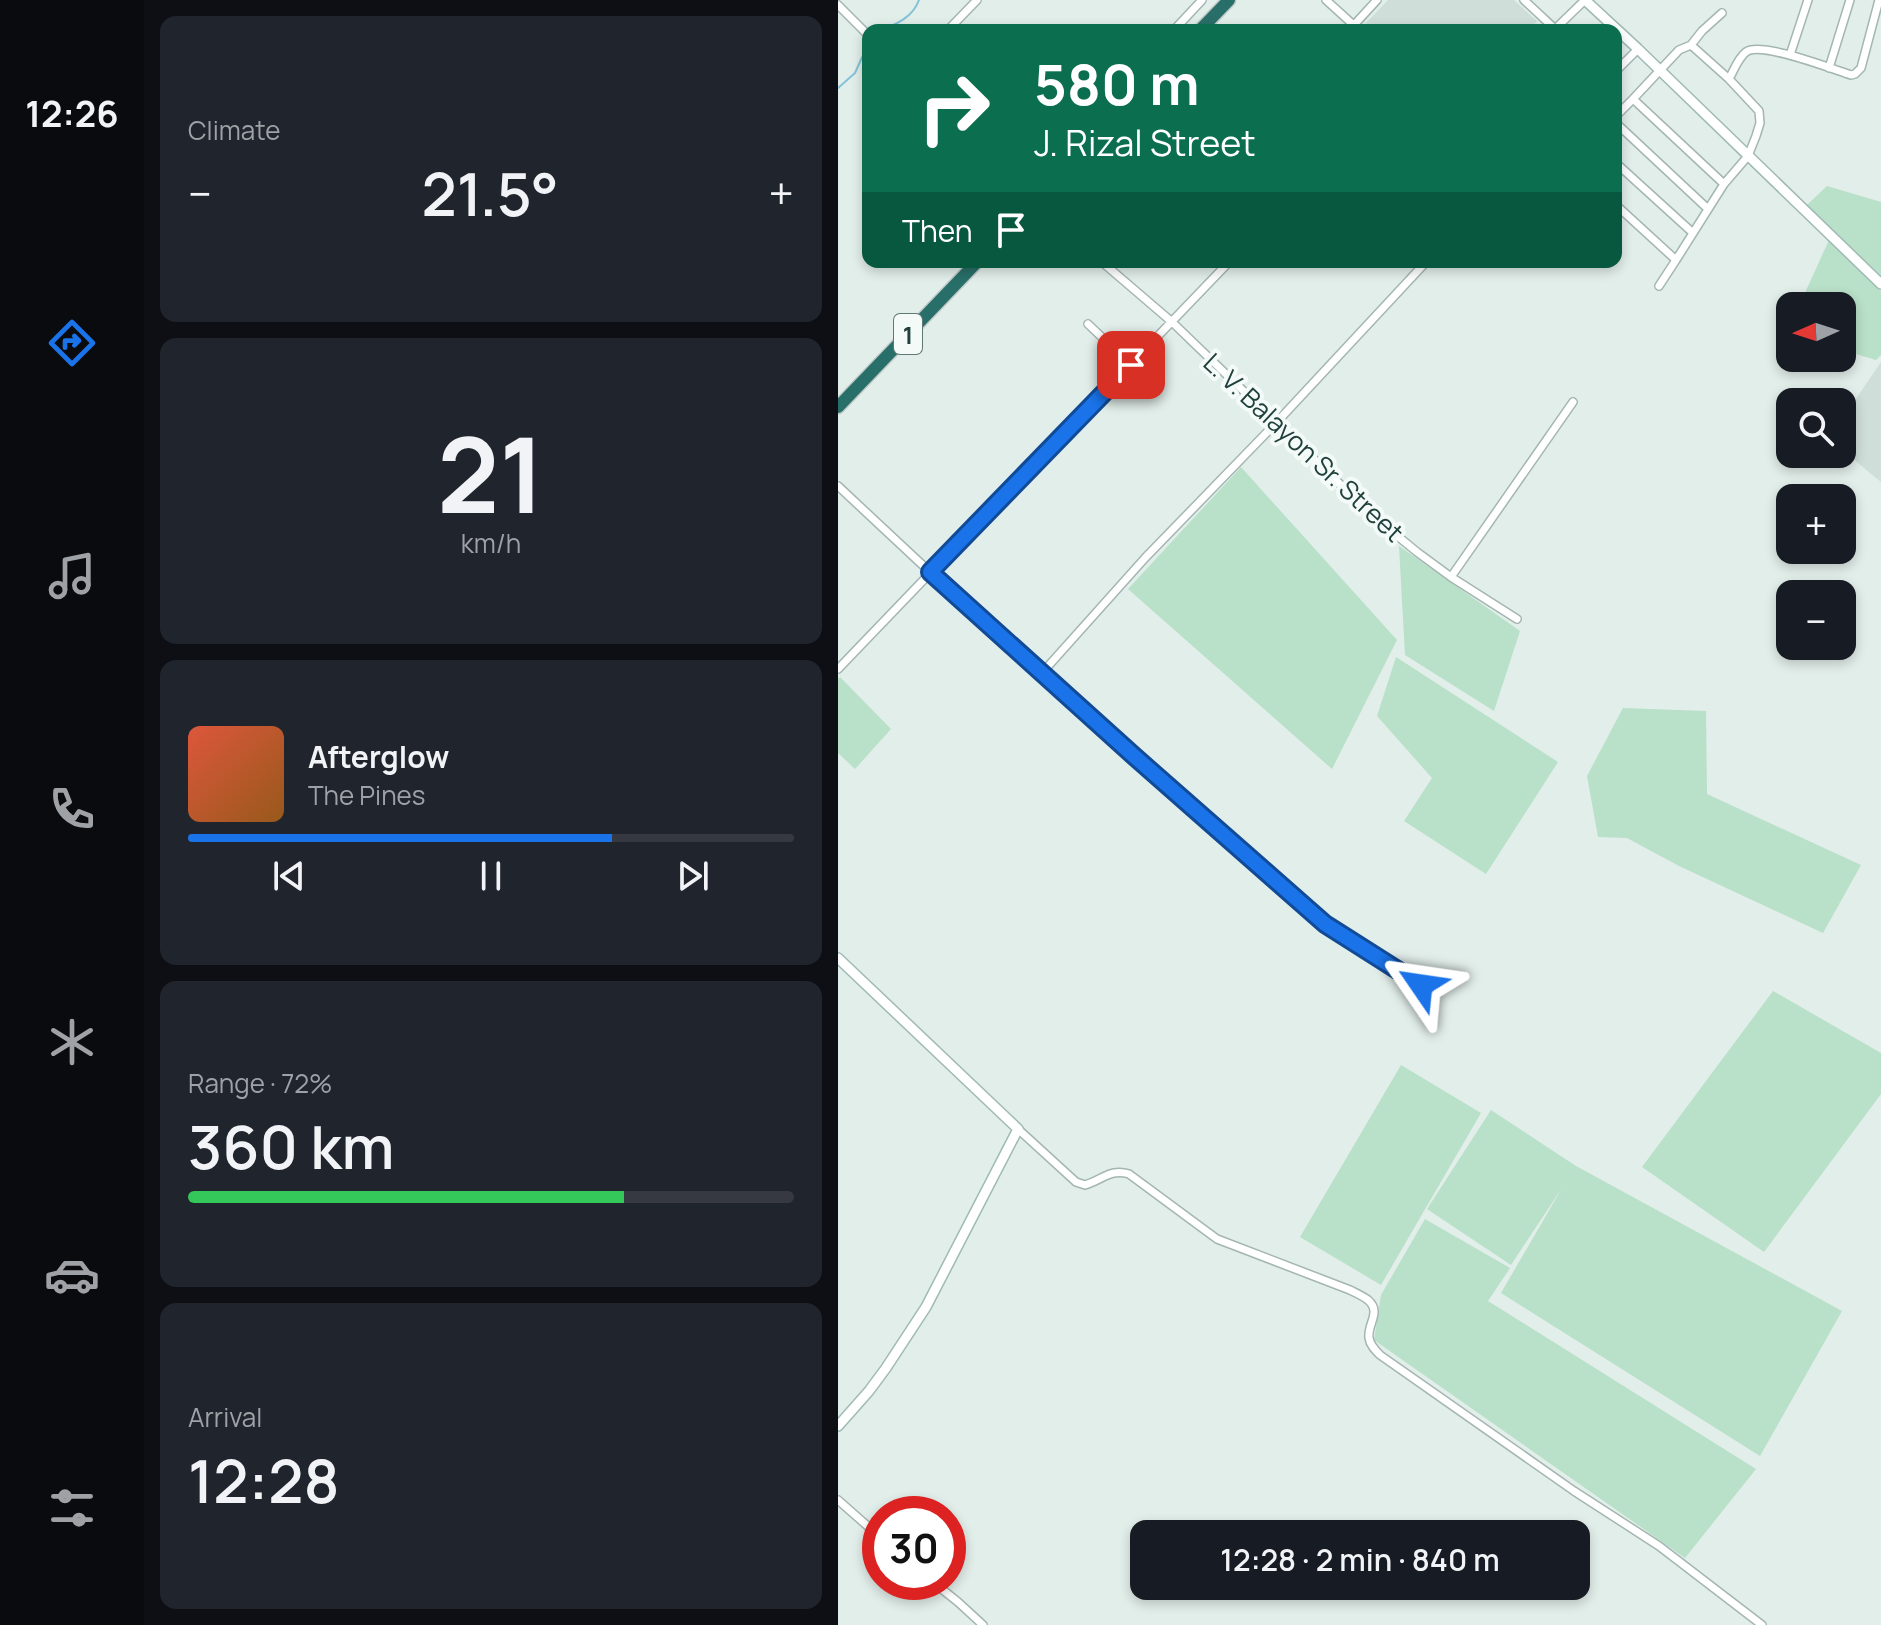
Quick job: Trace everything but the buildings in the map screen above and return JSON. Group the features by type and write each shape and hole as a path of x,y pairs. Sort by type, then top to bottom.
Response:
{"highway":[{"path":"1206,24 1229,0"},
{"name":"1","path":"838,407 971,268"}],"street":[{"path":"954,24 977,0"},
{"path":"1180,24 1202,0"},
{"path":"1326,0 1352,24"},
{"path":"1359,24 1377,0"},
{"path":"1524,0 1549,24"},
{"path":"1561,24 1585,0 1611,24"},
{"path":"1790,55 1808,0"},
{"path":"1829,68 1850,0"},
{"path":"1729,79 1748,50 1768,49 1851,75 1858,73 1879,0"},
{"path":"838,5 862,29"},
{"path":"1622,110 1659,70 1682,48 1691,45 1722,13"},
{"path":"1622,34 1881,284"},
{"path":"1659,286 1724,184 1748,156 1760,123 1757,107 1691,45"},
{"path":"1622,65 1638,49"},
{"path":"1633,99 1724,184"},
{"path":"1622,129 1708,209"},
{"path":"1622,168 1693,233"},
{"path":"1622,210 1676,260"},
{"name":"L. V. Balayon Sr. Street","path":"1109,268 1172,322 1372,515 1451,577 1517,619"},
{"path":"838,669 1223,268"},
{"path":"1042,673 1145,558 1420,268"},
{"path":"1088,324 1131,365"},
{"path":"1451,577 1573,402"},
{"path":"838,486 1042,673 1325,924 1421,985"},
{"path":"838,958 1076,1182 1085,1185 1111,1172 1129,1174 1217,1239 1365,1298 1374,1312 1370,1343 1380,1355 1574,1491 1659,1546 1762,1625"},
{"path":"838,1426 869,1391 926,1307 1018,1129"},
{"path":"838,1500 862,1521"},
{"path":"956,1600 983,1625"}],"shaded area":[{"path":"1388,0 1514,0 1537,21 1534,24 1366,23"},
{"path":"1881,362 1881,482 1856,461 1856,399"}],"green space":[{"path":"1827,186 1881,202 1881,276 1807,205"},
{"path":"1829,240 1881,291 1881,355 1876,360 1856,354 1856,292 1805,292"},
{"path":"1241,467 1397,640 1332,769 1128,589"},
{"path":"1399,546 1520,631 1494,711 1405,655"},
{"path":"1396,657 1558,762 1486,874 1404,821 1432,778 1377,716"},
{"path":"840,677 891,729 855,769 838,753"},
{"path":"1623,708 1706,711 1707,794 1861,865 1823,933 1679,866 1627,838 1598,837 1587,776"},
{"path":"1773,991 1881,1053 1881,1094 1764,1252 1642,1167"},
{"path":"1401,1065 1481,1113 1381,1285 1300,1237"},
{"path":"1491,1110 1576,1166 1842,1311 1760,1456 1501,1293 1562,1188 1511,1265 1427,1209"},
{"path":"1425,1219 1510,1268 1488,1301 1756,1469 1685,1558 1374,1340 1381,1295"}],"waterway":[{"path":"894,24 909,15 919,0"},
{"path":"838,88 855,73 862,57"}],"route":[{"path":"1131,365 930,572 1325,924 1421,985"}]}
